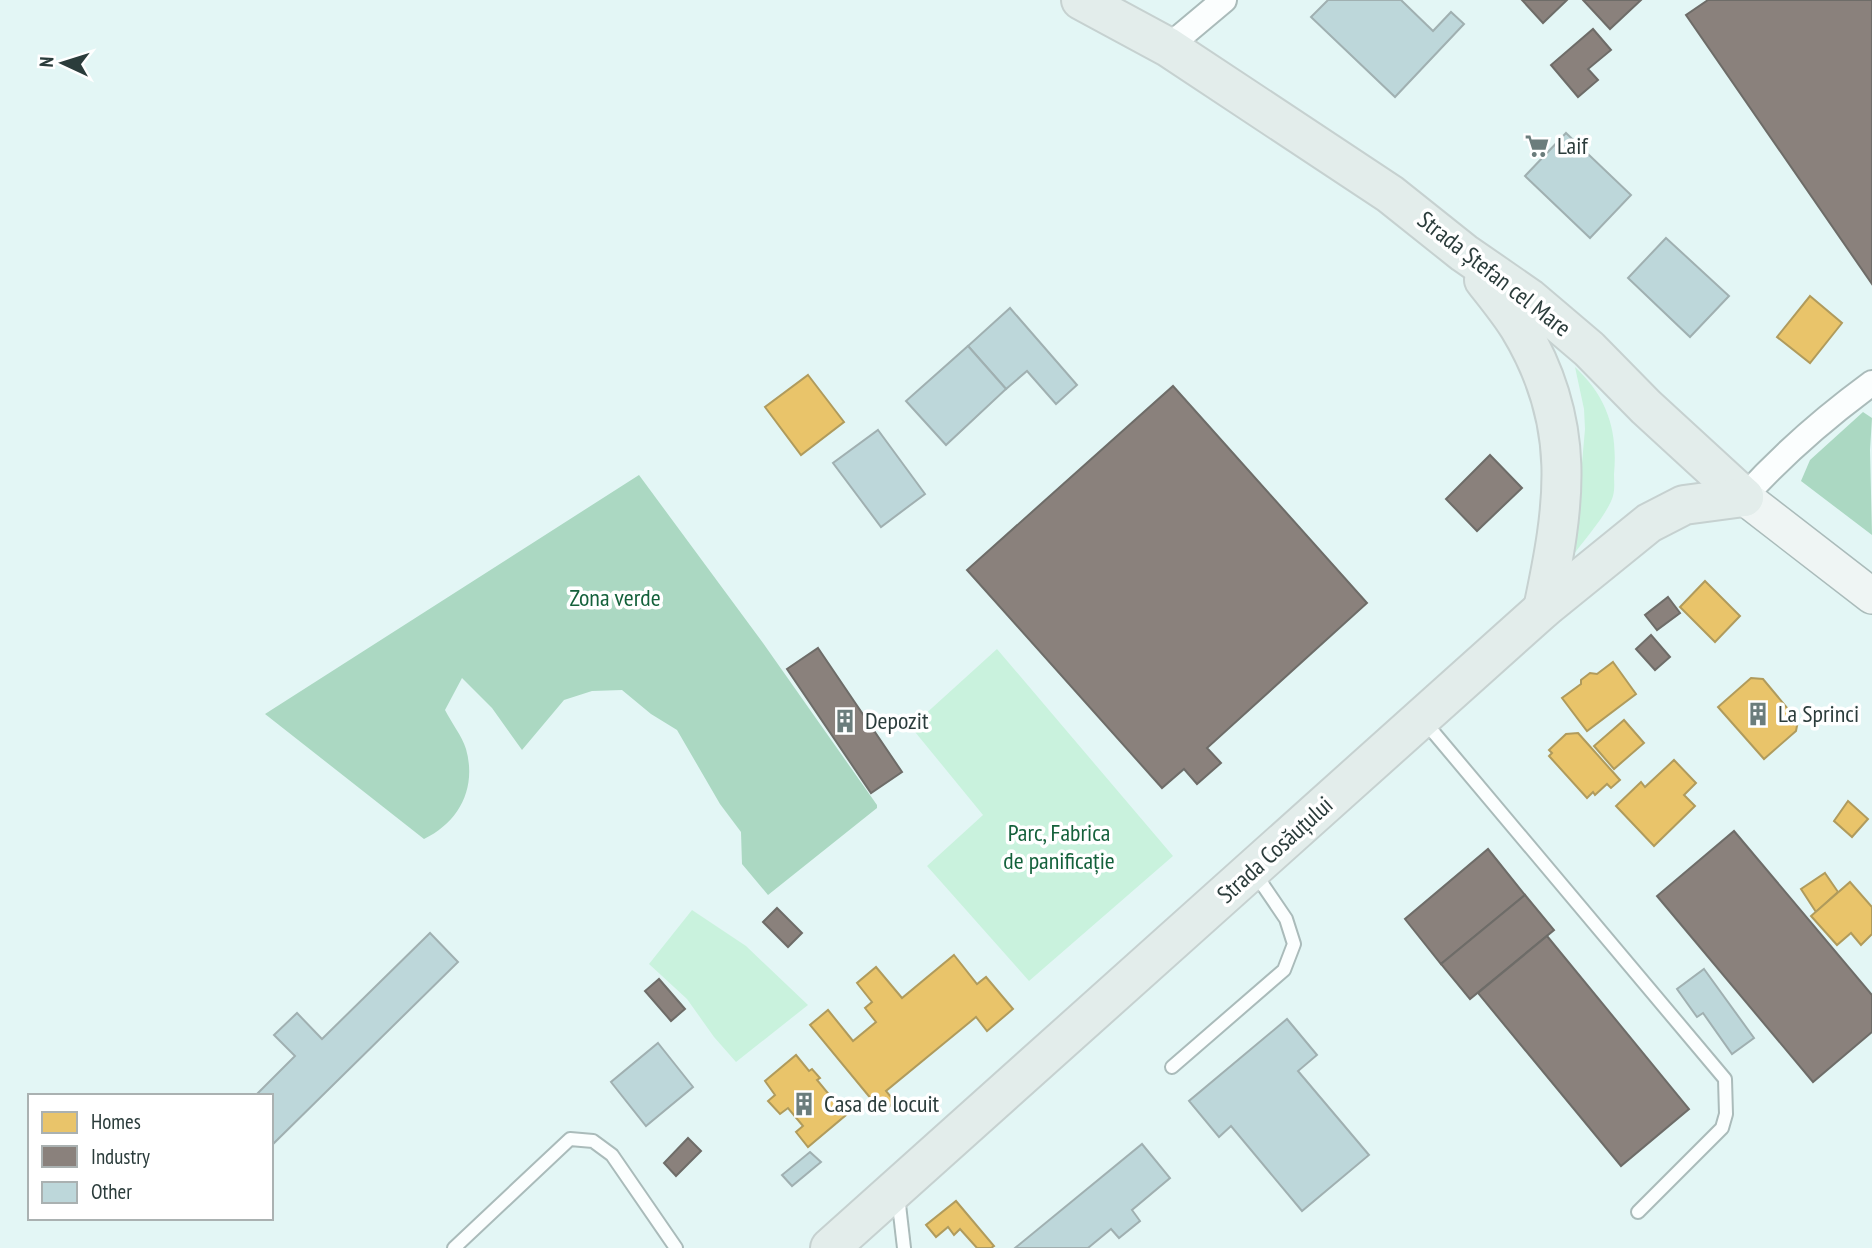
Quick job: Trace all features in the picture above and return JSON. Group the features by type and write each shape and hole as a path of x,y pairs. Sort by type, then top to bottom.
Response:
{"main road":[{"name":"Strada Ștefan cel Mare","path":"1081,0 1168,47 1390,194 1464,253 1529,298 1589,349 1646,407 1744,497 1872,596"},
{"path":"1464,253 1518,325 1542,373 1552,401 1563,459 1562,492 1556,550 1543,609"},
{"name":"Strada Cosăuțului","path":"830,1248 1543,609 1649,523 1684,505 1744,497"}],"street":[{"path":"1168,47 1224,0"},
{"path":"1744,497 1782,459 1872,383"}],"lane":[{"path":"1422,718 1725,1079 1726,1114 1722,1128 1638,1212"},
{"path":"1172,1067 1284,970 1294,944 1286,919 1253,870"},
{"path":"454,1248 570,1139 593,1141 612,1155 676,1248"},
{"path":"897,1188 904,1248"}],"green space":[{"path":"1575,367 1595,390 1608,415 1615,458 1613,496 1601,518 1574,554 1585,429 1584,409"},
{"path":"1863,412 1872,418 1872,535 1801,481 1810,460"},
{"name":"Zona verde","path":"639,475 763,643 877,805 877,808 768,895 742,864 741,832 720,804 677,730 651,714 622,690 592,691 564,700 522,750 492,708 462,678 445,710 466,749 469,763 467,790 456,813 436,832 424,839 265,714"},
{"name":"Parc, Fabrica de panificație","path":"997,649 1173,856 1029,981 927,866 983,815 911,727"},
{"path":"692,910 746,946 808,1005 736,1062 687,999 649,964"}],"building: Homes":[{"path":"1810,296 1842,323 1810,363 1777,337"},
{"path":"808,375 844,422 801,455 765,407"},
{"path":"1705,581 1740,616 1715,642 1680,607"},
{"path":"1613,662 1636,694 1587,731 1562,698 1581,684 1581,680 1590,673 1597,674"},
{"name":"La Sprinci","path":"1751,678 1763,679 1798,721 1796,731 1764,759 1718,707"},
{"path":"1624,720 1644,743 1614,769 1594,746"},
{"path":"1578,733 1620,780 1611,788 1607,784 1595,795 1593,792 1587,798 1549,756 1552,753 1549,750 1566,734"},
{"path":"1674,760 1696,783 1684,795 1695,806 1654,846 1616,806 1641,782 1645,787"},
{"path":"1848,801 1868,819 1852,837 1834,821"},
{"path":"1825,873 1838,892 1816,912 1801,889"},
{"path":"1850,882 1872,907 1872,934 1861,945 1851,933 1837,945 1811,916"},
{"path":"954,955 977,984 986,977 1013,1009 987,1031 976,1017 886,1091 895,1102 882,1112 810,1025 828,1010 853,1041 876,1022 865,1008 872,1002 857,983 876,967 902,998"},
{"name":"Casa de locuit","path":"796,1055 809,1071 812,1069 820,1078 817,1080 846,1115 808,1147 796,1132 803,1126 788,1108 780,1114 768,1101 775,1095 765,1081"},
{"path":"956,1201 994,1246 977,1248 960,1229 954,1235 948,1227 936,1237 926,1225"}],"building: Industry":[{"path":"1522,0 1567,0 1543,23"},
{"path":"1583,0 1641,0 1610,29"},
{"path":"1708,0 1872,0 1872,284 1686,15"},
{"path":"1593,29 1611,50 1588,69 1598,80 1578,97 1551,65"},
{"path":"1173,386 1367,603 1207,748 1221,763 1197,784 1184,769 1162,788 967,570"},
{"path":"1490,455 1522,488 1477,531 1446,499"},
{"path":"1668,597 1680,613 1657,630 1645,615"},
{"path":"1651,635 1670,657 1655,670 1636,649"},
{"name":"Depozit","path":"818,648 902,772 871,793 787,669"},
{"path":"1734,831 1872,995 1872,1032 1813,1082 1657,896"},
{"path":"1488,849 1525,895 1441,964 1405,919"},
{"path":"1525,895 1554,930 1470,999 1441,964"},
{"path":"777,908 802,933 788,947 763,922"},
{"path":"1547,936 1689,1109 1621,1166 1478,993"},
{"path":"659,979 685,1009 671,1021 645,991"},
{"path":"688,1138 701,1151 676,1176 664,1163"}],"building: Other":[{"path":"1328,0 1401,0 1433,31 1451,12 1464,24 1395,97 1311,17"},
{"path":"1566,133 1631,195 1590,238 1525,176"},
{"path":"1666,238 1729,296 1690,337 1628,278"},
{"path":"1010,308 1077,385 1056,404 1027,371 1006,389 968,346"},
{"path":"968,346 1006,389 946,445 906,401"},
{"path":"878,430 925,494 881,527 833,463"},
{"path":"430,933 458,962 273,1144 273,1094 257,1094 295,1056 274,1035 297,1013 322,1039"},
{"path":"1704,969 1754,1038 1732,1054 1703,1013 1697,1017 1677,989"},
{"path":"1287,1019 1317,1055 1298,1071 1369,1155 1302,1211 1231,1126 1219,1137 1189,1101"},
{"path":"658,1043 693,1087 646,1126 611,1082"},
{"path":"1142,1144 1170,1178 1132,1210 1140,1221 1119,1238 1111,1229 1088,1248 1015,1248"},
{"path":"810,1152 821,1162 792,1186 782,1175"}],"place":[{"name":"Laif","path":"1537,146"},
{"name":"La Sprinci","path":"1758,714"},
{"name":"Depozit","path":"845,721"},
{"name":"Casa de locuit","path":"804,1104"}]}
